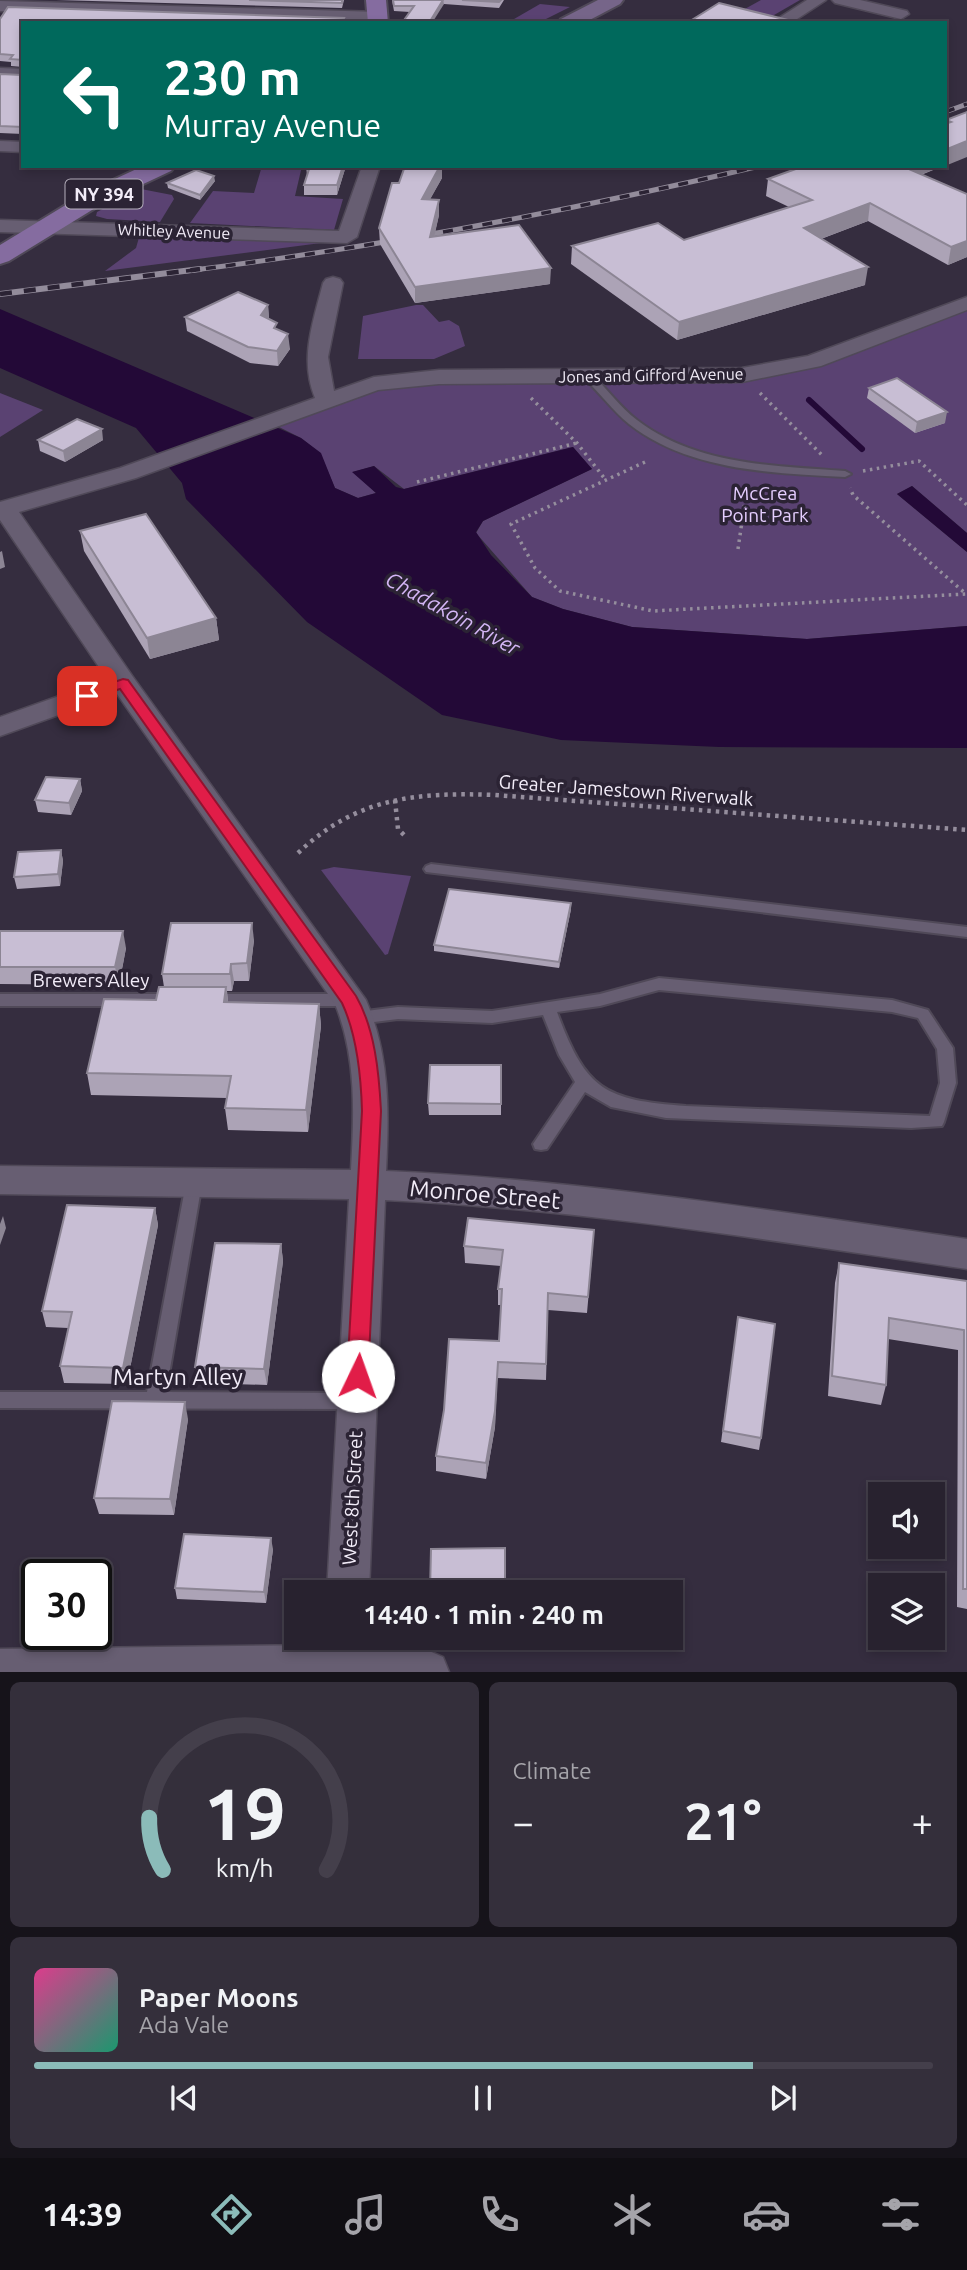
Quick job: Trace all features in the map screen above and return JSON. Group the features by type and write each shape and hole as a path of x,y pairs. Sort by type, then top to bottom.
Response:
{"main road":[{"name":"NY 394","path":"0,256 96,197 159,168"}],"street":[{"path":"604,0 613,0"},
{"path":"572,21 613,0"},
{"path":"782,21 818,0"},
{"path":"840,0 901,14"},
{"path":"0,6 378,13"},
{"path":"0,74 21,74"},
{"path":"0,146 21,147"},
{"name":"Whitley Avenue","path":"0,226 347,237 370,168"},
{"path":"327,400 319,386 316,363 318,340 333,283"},
{"name":"Jones and Gifford Avenue","path":"2,509 155,463 374,384 439,377 742,375 813,360 967,303"},
{"name":"West 8th Street","path":"2,509 354,1009 370,1080 368,1185 349,1580"},
{"path":"2,733 123,683"},
{"name":"Monroe Street","path":"0,1180 368,1185 480,1190 794,1229 967,1254"},
{"path":"0,1671 344,1659 427,1671"}],"lane":[{"path":"588,376 632,421 667,444 687,452 749,464 845,474"},
{"path":"431,869 967,932"},
{"name":"Brewers Alley","path":"0,1000 194,1000 492,1017 600,1000 659,984 891,1006 923,1014 945,1048 948,1083 936,1122 865,1122 652,1111 601,1096 583,1083"},
{"path":"541,1144 583,1083 560,1042 548,1008"},
{"path":"155,1400 194,1183"},
{"name":"Martyn Alley","path":"0,1400 356,1401"}],"path":[{"path":"645,462 511,524 535,568 560,591 653,611 966,594 853,495 845,474 827,460 742,375"},
{"path":"529,397 537,400 577,443 605,479"},
{"path":"416,482 577,443"},
{"path":"845,474 919,461 967,505"},
{"path":"738,549 747,487"},
{"name":"Greater Jamestown Riverwalk","path":"298,853 335,821 354,812 395,800 435,794 487,794 600,804 847,818 967,830"},
{"path":"395,800 398,829 404,835"}],"green space":[{"path":"761,0 800,0 764,21 734,15"},
{"path":"540,4 570,7 542,21 510,21"},
{"path":"261,168 302,168 295,196 343,199 334,230 190,223 213,191 254,193"},
{"path":"141,189 172,195 174,199 160,222 96,216 97,212"},
{"path":"140,234 319,238 321,243 105,271 136,248"},
{"name":"McCrea Point Park","path":"967,299 967,533 912,486 897,494 967,552 967,626 807,639 632,627 563,609 532,597 476,533 483,521 592,469 573,447 404,489 374,466 353,472 376,493 358,498 335,488 320,453 301,438 267,421 374,384 780,369"},
{"path":"423,305 439,322 449,320 459,326 465,346 434,359 358,359 363,316"},
{"path":"0,393 43,410 0,437"},
{"path":"334,867 411,876 388,954 385,955 321,870"}],"water":[{"name":"Chadakoin River","path":"0,309 301,438 321,453 335,488 358,498 376,493 352,472 374,466 396,487 404,489 573,447 592,469 483,521 476,532 491,555 532,597 563,609 632,627 807,639 967,626 967,748 719,747 561,740 442,715 307,622 186,499 182,483 136,428 0,368"},
{"path":"912,486 967,533 967,552 897,494"}],"building":[{"path":"249,0 342,0 342,3"},
{"path":"393,0 443,0 430,21 403,21 414,6 394,6"},
{"path":"462,0 501,0 499,2"},
{"path":"719,3 792,21 690,21"},
{"path":"8,7 344,18 342,21 21,21 21,60 10,59 13,55 0,54 0,19"},
{"path":"0,74 21,75 21,127 0,126"},
{"path":"967,112 967,141 947,149 947,123 951,122 947,120"},
{"path":"309,168 342,168 337,185 304,185"},
{"path":"404,168 439,168 422,199 439,200 430,237 519,225 551,268 415,287 379,228 392,183 399,183"},
{"path":"798,168 907,168 967,194 967,241 951,247 870,203 804,228 868,267 679,322 572,246 658,223 684,240 812,200 768,179"},
{"path":"196,170 214,176 200,195 167,183"},
{"path":"238,292 268,305 261,315 277,323 274,328 288,334 277,351 248,347 185,317"},
{"path":"897,378 947,412 917,422 869,388"},
{"path":"77,419 102,429 63,451 38,440"},
{"path":"146,514 216,618 147,638 80,531"},
{"path":"46,777 80,779 69,803 35,800"},
{"path":"61,850 58,874 14,877 18,852"},
{"path":"449,889 571,903 559,962 434,945"},
{"path":"171,923 252,923 247,963 231,964 230,974 162,974"},
{"path":"0,931 123,931 115,967 0,967"},
{"path":"159,987 226,987 224,1002 319,1004 306,1110 225,1108 231,1076 87,1073 104,999 156,1000"},
{"path":"430,1065 501,1065 501,1104 428,1103"},
{"path":"67,1205 155,1208 123,1368 60,1366 72,1312 42,1311"},
{"path":"468,1218 594,1230 588,1297 548,1293 546,1364 498,1362 495,1411 486,1463 436,1456 444,1410 449,1339 499,1341 502,1289 498,1289 503,1250 464,1246"},
{"path":"215,1243 281,1244 264,1369 195,1367"},
{"path":"839,1263 967,1281 967,1589 963,1589 964,1330 889,1318 886,1385 832,1376"},
{"path":"738,1317 775,1324 761,1438 723,1431"},
{"path":"112,1401 185,1402 170,1499 94,1498"},
{"path":"184,1534 271,1538 264,1592 175,1588"},
{"path":"505,1548 505,1580 430,1580 431,1549"}],"waterway":[{"path":"809,400 862,449"}],"railway":[{"path":"947,111 967,104"},
{"path":"186,271 330,251 474,226 751,168"},
{"path":"0,294 200,269"}],"route":[{"path":"87,696 123,683 350,1000 358,1018 370,1080 371,1111 358,1376"}]}
